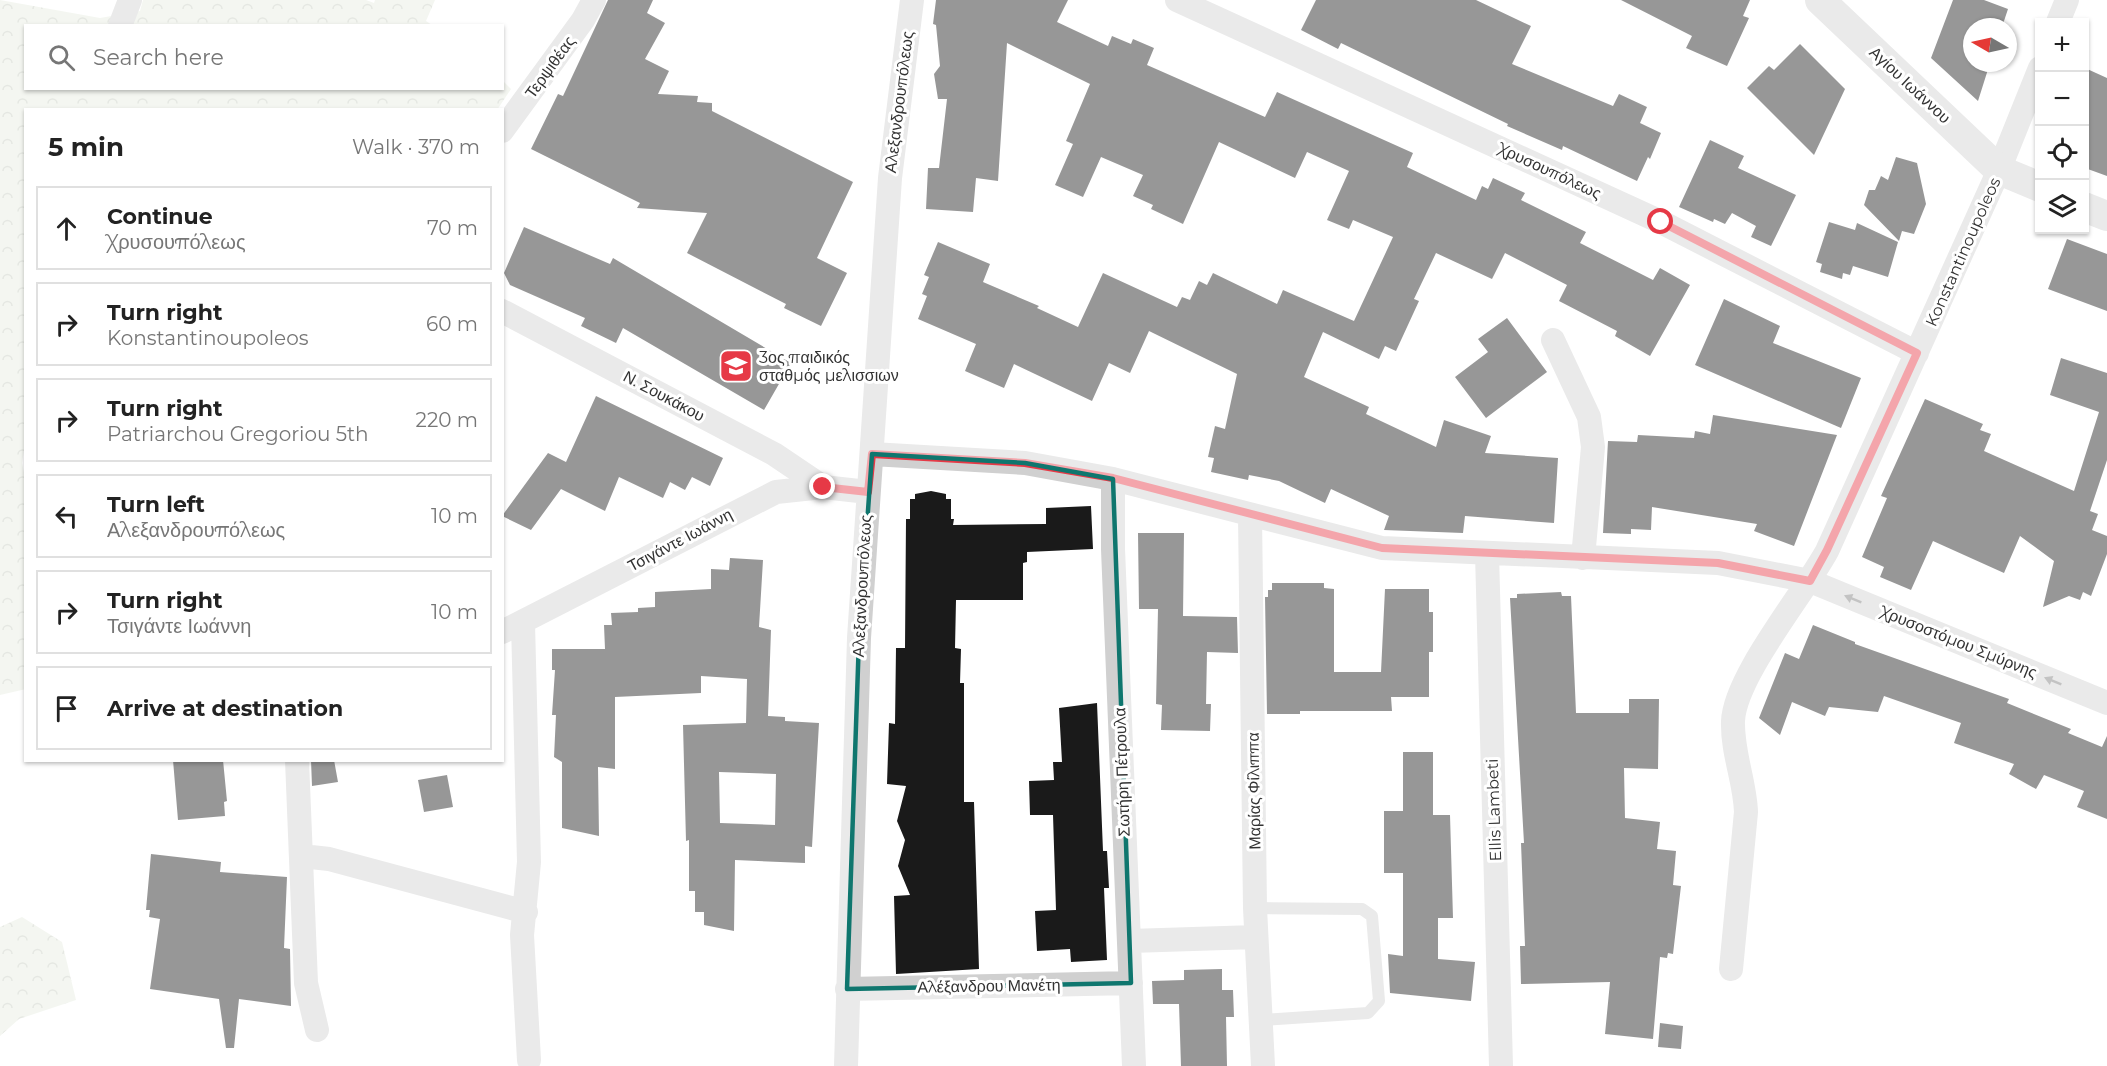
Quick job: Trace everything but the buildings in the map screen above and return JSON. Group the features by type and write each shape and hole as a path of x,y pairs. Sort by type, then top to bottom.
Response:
{"street":[{"path":"121,24 130,0"},
{"name":"Τερψιθέας","path":"504,128 583,20 594,0"},
{"name":"Αλεξανδρουπόλεως","path":"846,1066 859,639 868,492 890,178 912,0"},
{"name":"Χρυσουπόλεως","path":"1177,0 1661,222 1917,353"},
{"name":"Αγίου Ιωάννου","path":"1820,0 1999,170"},
{"path":"2060,18 2067,0"},
{"name":"Konstantinoupoleos","path":"1731,969 1746,812 1745,795 1733,741 1736,699 1746,677 1810,581 1827,550 1999,170 2038,72"},
{"path":"1999,170 2035,185"},
{"path":"2089,209 2107,216"},
{"name":"Ν. Σουκάκου","path":"504,312 774,454 823,487"},
{"path":"1553,340 1589,417 1593,447 1583,558"},
{"name":"Χρυσοστόμου Σμύρνης","path":"872,454 1025,463 1113,478 1382,548 1718,563 1810,581 2107,703"},
{"name":"Σωτήρη Πέτρουλα","path":"1113,478 1113,549 1134,1066"},
{"name":"Τσιγάντε Ιωάννη","path":"513,627 776,492 823,487 868,492"},
{"name":"Μαρίας Φίλιππα","path":"1250,515 1255,908 1263,1066"},
{"name":"Ellis Lambeti","path":"1487,554 1501,1066"},
{"path":"513,627 529,862 522,935 529,1060"},
{"path":"297,762 306,983 317,1030"},
{"path":"302,856 329,859 526,912"},
{"path":"1130,941 1256,937"},
{"name":"Αλέξανδρου Μανέτη","path":"847,989 1131,982"}],"lane":[{"path":"1255,908 1362,909 1367,911 1372,916 1379,1001 1368,1013 1262,1020"}],"highlighted area":[{"path":"872,454 1025,463 1113,479 1131,983 847,989 859,638"}],"green space":[{"path":"0,0 100,18 140,11 143,0 366,0 374,3 375,0 435,0 426,21 430,24 24,24 24,90 504,90 504,82 511,89 498,108 24,108 24,450 22,463 24,472 24,689 0,695"},
{"path":"22,917 62,942 76,1000 19,1019 0,1036 0,927"}],"place":[{"name":"3ος παιδικός σταθμός μελισσιων","path":"736,366"}],"route":[{"path":"823,487 868,492 872,454 1025,463 1113,478 1382,548 1718,563 1810,581 1827,550 1917,353 1661,222"}]}
